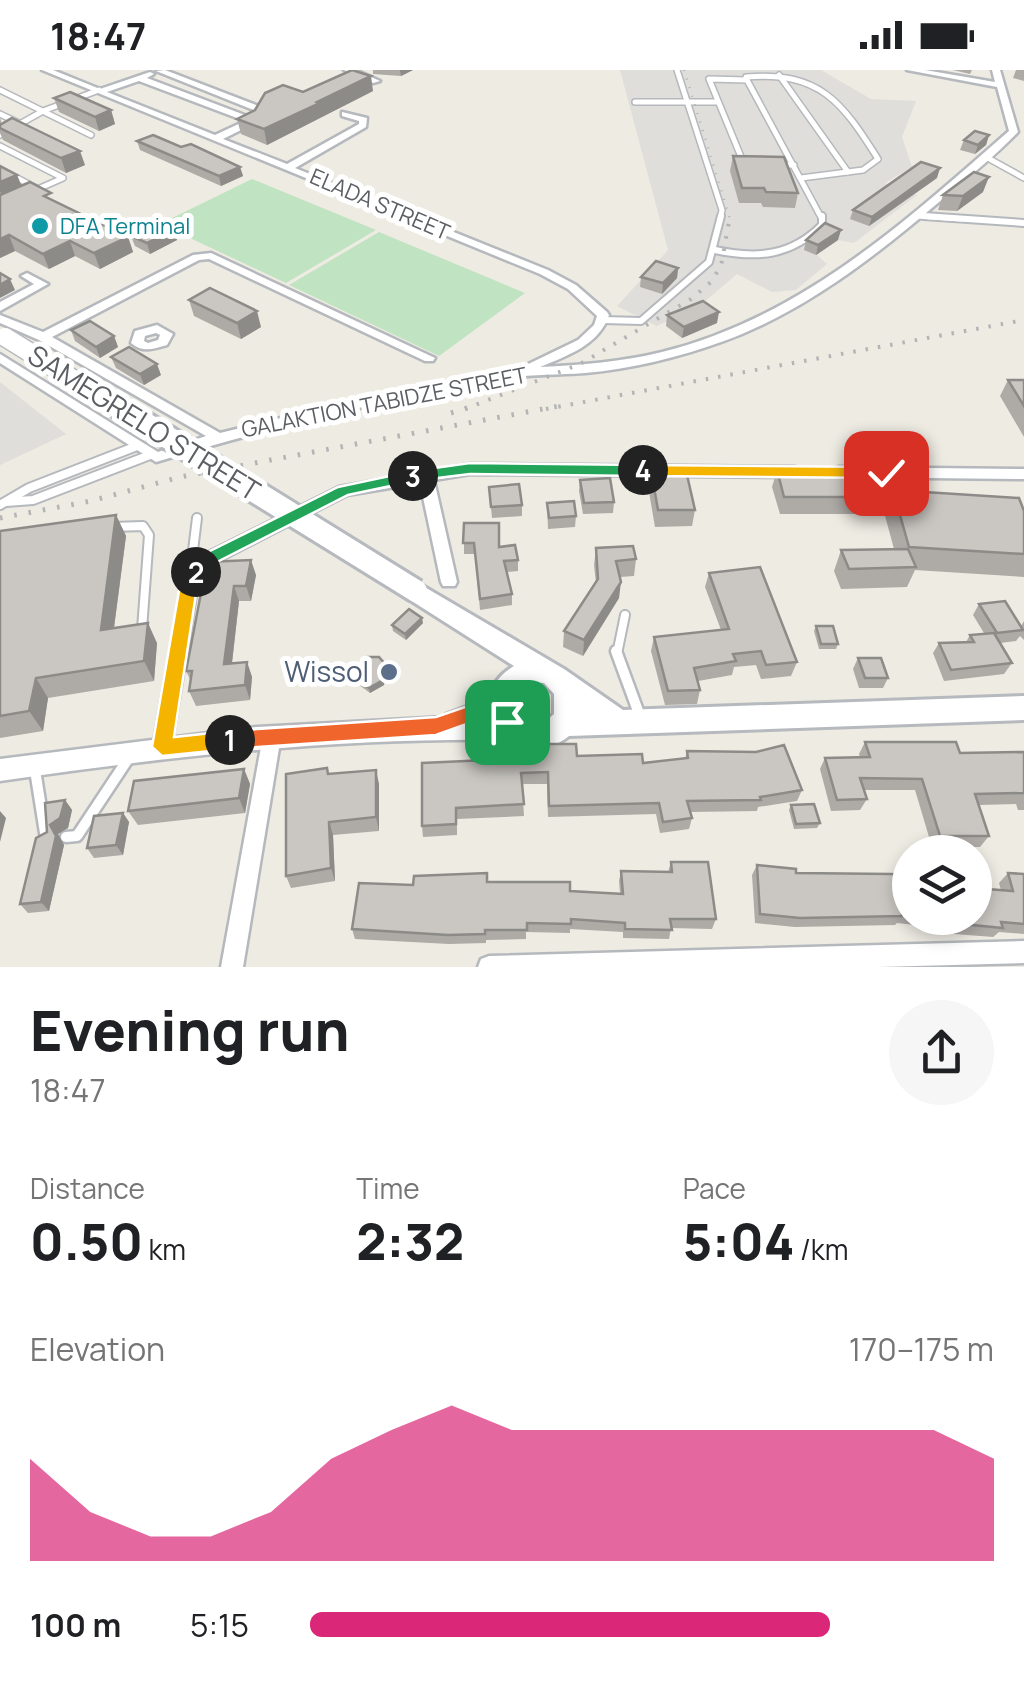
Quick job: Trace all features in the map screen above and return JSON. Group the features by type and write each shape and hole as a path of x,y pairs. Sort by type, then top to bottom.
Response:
{"main road":[{"name":"SAMEGRELO STREET","path":"1,337 632,724"},
{"path":"493,636 507,722 515,729 540,734 563,724 1024,708"},
{"path":"504,694 526,674 554,678 572,701 563,724"}],"street":[{"name":"ELADA STREET","path":"46,70 558,279 596,306 603,320"},
{"path":"100,91 161,70 262,110 252,121 214,139"},
{"path":"348,70 376,81"},
{"path":"911,70 998,86"},
{"name":"GALAKTION TABIDZE STREET","path":"143,450 156,457 216,436 514,373 636,362 741,331 791,307 916,216 1019,131 998,86 996,70"},
{"path":"140,78 252,121"},
{"path":"289,166 363,125 364,120 346,114"},
{"path":"43,337 197,257 211,256 429,358"},
{"path":"0,308 42,284 27,276"},
{"path":"514,373 569,349 603,320"},
{"path":"1,337 143,450"},
{"name":"GALAKTION TABIDZE STREET","path":"1,337 43,337 216,436"},
{"path":"125,352 139,345"},
{"path":"98,368 112,360"},
{"path":"162,747 190,579 214,557 344,491 470,469 806,472"},
{"path":"826,472 1024,474"},
{"path":"425,474 448,582"},
{"path":"436,726 504,694"},
{"path":"0,770 272,736 436,726 515,729"},
{"path":"232,967 272,736"},
{"path":"489,967 1024,952"}],"lane":[{"path":"603,320 641,321 708,262 716,250 722,210 677,70"},
{"path":"778,75 848,172"},
{"path":"746,165 706,81 778,75 842,104 878,158 863,170 801,178"},
{"path":"716,250 770,257 782,254 818,231 822,216 748,80 739,78"},
{"path":"0,90 91,134"},
{"path":"0,134 43,111 100,91"},
{"path":"634,102 716,102"},
{"path":"0,114 22,124"},
{"path":"0,146 63,178 26,195"},
{"path":"986,157 1024,178"},
{"path":"762,165 794,165"},
{"path":"0,169 38,189"},
{"path":"916,216 1024,223"},
{"path":"3,504 33,500 143,450"},
{"path":"3,504 28,488 143,450"},
{"path":"190,579 197,518"},
{"path":"95,530 132,524 143,526 150,535 141,640"},
{"path":"624,615 616,650 632,724"},
{"path":"66,837 77,836 133,751"},
{"path":"34,765 46,839"}],"shaded area":[{"path":"620,70 821,70 871,99 916,101 902,137 912,167 885,183 917,195 854,243 838,240 817,255 827,264 796,290 772,292 737,274 703,303 657,326 617,306 668,250"},
{"path":"0,382 66,434 0,465"}],"green space":[{"path":"252,179 376,230 286,283 160,224"},
{"path":"379,232 525,293 439,356 289,285"}],"building":[{"path":"352,70 371,76 264,129 237,119 255,110 265,93 283,85 303,92"},
{"path":"70,92 111,110 95,117 54,98"},
{"path":"12,118 80,151 61,158 0,128"},
{"path":"975,131 989,135 978,145 964,140"},
{"path":"153,135 181,147 191,144 240,167 219,176 137,141"},
{"path":"733,156 784,157 798,193 742,188"},
{"path":"921,162 940,168 872,217 853,210"},
{"path":"0,166 17,175 0,182"},
{"path":"974,172 989,177 963,196 943,195"},
{"name":"DFA Terminal","path":"30,182 51,193 44,196 128,237 94,253 70,241 43,254 9,235 0,239 0,195"},
{"path":"159,222 174,229 147,243 131,236"},
{"path":"825,223 841,230 818,245 806,240"},
{"path":"656,261 678,268 663,283 641,277"},
{"path":"210,288 257,311 237,323 189,300"},
{"path":"703,301 719,312 684,327 667,315"},
{"path":"90,321 114,336 96,347 71,330"},
{"path":"129,347 157,364 140,374 111,357"},
{"path":"1008,380 1024,380 1024,406"},
{"path":"777,470 858,470 868,497 784,497"},
{"path":"687,475 695,510 658,510 652,476"},
{"path":"610,478 614,502 584,503 580,480"},
{"path":"519,484 522,505 491,507 489,487"},
{"path":"893,490 1019,498 1024,511 1024,554 909,547"},
{"path":"574,501 576,516 549,518 547,503"},
{"path":"116,515 101,630 148,623 144,661 36,678 29,711 0,716 0,531"},
{"path":"464,523 499,523 499,547 515,545 518,560 504,561 512,594 480,599 474,543 463,543"},
{"path":"633,546 636,559 616,561 621,582 584,640 564,631 598,579 596,548"},
{"path":"908,549 916,567 849,569 841,550"},
{"path":"251,560 246,586 234,586 224,664 247,662 245,685 189,691 192,671 186,671 207,562"},
{"path":"760,567 797,662 766,665 761,651 733,654 736,661 694,668 700,690 668,691 654,637 729,629 709,573"},
{"path":"1005,601 1023,630 997,633 979,604"},
{"path":"409,609 422,618 405,634 392,625"},
{"path":"816,626 833,626 838,644 821,644"},
{"path":"994,633 1012,663 951,670 939,643 974,642 970,635"},
{"path":"368,657 379,657 385,664 383,680 369,688 358,680 361,665"},
{"path":"858,658 881,658 888,678 865,678"},
{"path":"865,742 956,742 960,753 1024,752 1024,793 975,794 989,835 940,835 922,779 860,778 867,799 837,800 825,758 870,757"},
{"path":"532,744 576,744 577,756 642,754 643,763 688,758 687,751 756,752 784,745 802,790 760,797 761,800 687,801 692,818 663,822 659,803 549,806 548,772 521,773 524,804 456,808 456,824 422,826 422,763 532,758"},
{"path":"327,768 328,774 376,770 376,817 329,822 331,868 286,876 286,774"},
{"path":"244,769 239,798 128,811 134,781"},
{"path":"65,800 60,818 50,825 56,836 41,902 20,904 36,838 47,832 45,803"},
{"path":"814,804 820,823 796,824 791,805"},
{"path":"123,813 116,845 87,848 94,816"},
{"path":"671,862 708,862 716,919 670,919 672,930 625,929 625,923 571,919 571,924 527,923 527,930 485,930 485,934 352,929 359,883 413,885 414,876 487,873 487,882 570,882 570,891 623,894 621,871 672,872"},
{"path":"757,865 796,869 796,873 892,874 892,916 800,918 760,914"},
{"path":"1008,873 1024,874 1024,924 1001,922 1003,928 992,927 992,889 1013,891"}],"railway":[{"path":"684,70 730,218"},
{"path":"471,407 580,364 691,299 711,282 721,266 730,218"},
{"path":"546,409 1024,320"},
{"path":"0,518 91,501 180,477 559,406"},
{"path":"451,413 471,407"},
{"path":"465,409 471,407"}],"place":[{"name":"DFA Terminal","path":"40,226"},
{"name":"Wissol","path":"389,672"}],"route":[{"path":"507,722 500,704 436,726 162,747 190,579 214,557 344,491 425,474 470,469 886,473"}]}
